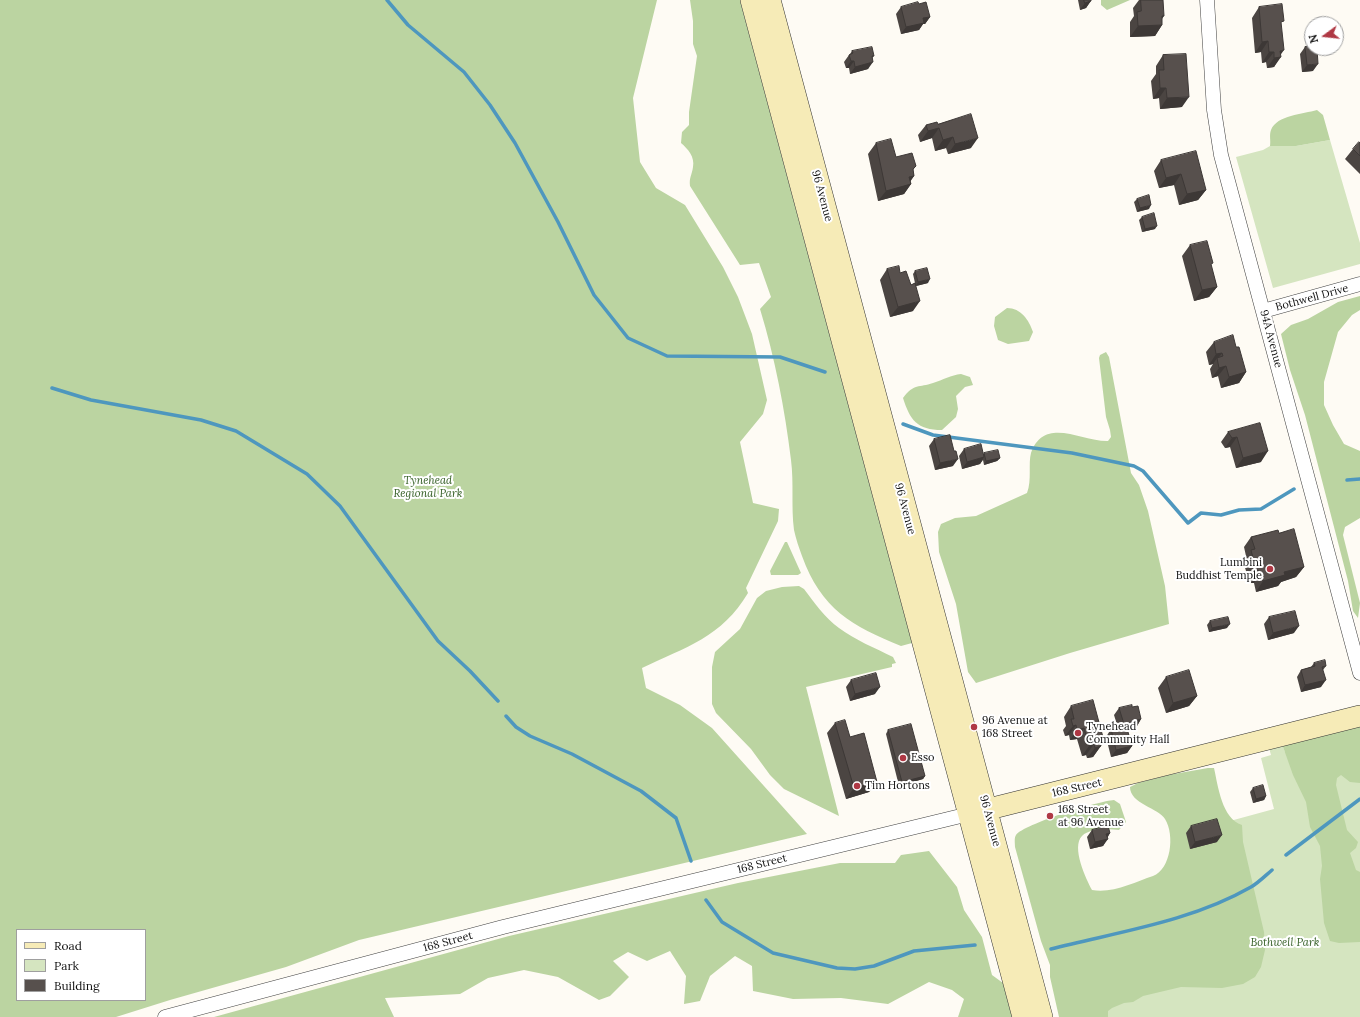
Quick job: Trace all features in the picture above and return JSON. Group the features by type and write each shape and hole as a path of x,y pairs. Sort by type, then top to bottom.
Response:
{"main road":[{"name":"96 Avenue","path":"751,0 978,812 1042,1017"},
{"name":"96 Avenue","path":"770,0 978,812 1023,1017"},
{"name":"168 Street","path":"978,812 1360,716"}],"street":[{"name":"94A Avenue","path":"1207,0 1212,89 1218,143 1360,673"},
{"name":"Bothwell Drive","path":"1263,311 1360,284"},
{"name":"168 Street","path":"165,1017 503,927 978,812"}],"green space":[{"name":"Tynehead Regional Park","path":"0,0 657,0 633,98 640,162 656,188 685,205 723,267 738,297 752,334 767,400 763,414 740,442 753,503 779,509 778,521 746,588 748,593 738,608 715,631 688,647 642,668 646,688 680,705 712,728 807,834 359,940 286,967 116,1017 0,1017"},
{"path":"690,0 740,0 912,643 901,646 883,639 853,623 840,613 819,590 810,574 800,550 794,530 792,469 786,422 775,365 760,309 771,297 759,263 740,265 690,186 693,160 681,143 682,132 689,125 689,112 697,56 693,44 693,21"},
{"path":"1101,0 1130,0 1107,10 1101,5"},
{"path":"1317,110 1323,115 1330,140 1296,146 1270,146 1271,130 1279,121 1284,118"},
{"path":"1330,140 1360,243 1360,264 1273,288 1236,157 1263,150 1270,146 1296,146"},
{"path":"1360,296 1360,310 1352,315 1338,332 1324,382 1324,405 1333,425 1344,444 1360,451 1360,518 1345,527 1343,535 1360,603 1358,618 1353,611 1348,581 1305,415 1290,370 1281,334 1291,325 1308,319 1338,302"},
{"path":"1007,308 1020,312 1027,319 1033,332 1029,341 1008,344 998,340 994,326 995,317"},
{"path":"1106,352 1109,357 1131,473 1139,485 1148,511 1165,586 1169,624 1070,653 976,683 968,672 956,604 939,552 938,532 941,524 955,518 976,516 1027,493 1031,453 1037,442 1045,435 1065,433 1108,441 1111,437 1106,417 1099,358 1100,355"},
{"path":"961,374 970,377 973,385 965,387 956,396 958,409 956,417 942,430 933,430 921,426 912,418 903,398 910,390 937,382 950,376"},
{"path":"785,542 787,542 801,573 798,575 771,575 770,571"},
{"path":"799,586 804,589 820,610 834,624 865,644 893,657 896,663 892,664 892,667 806,687 839,816 784,789 770,775 751,749 716,713 712,704 712,667 715,652 740,629 757,598 766,591 782,587"},
{"path":"1360,726 1360,783 1350,782 1341,775 1337,778 1336,785 1347,830 1358,842 1356,848 1350,853 1356,870 1360,872 1360,942 1339,943 1330,941 1324,923 1320,879 1322,866 1320,846 1310,827 1306,802 1293,775 1282,744"},
{"name":"Bothwell Park","path":"1360,733 1360,1017 1064,1017 1230,821 1274,809 1261,758 1271,755 1269,748 1282,744 1285,752"},
{"path":"1214,768 1219,792 1225,809 1235,822 1242,825 1243,842 1264,932 1265,950 1261,967 1255,977 1243,984 1222,988 1181,987 1143,996 1133,1002 1124,1003 1112,1008 1108,1011 1108,1017 1059,1017 1050,977 1050,965 1041,941 1015,847 1016,835 1022,830 1047,819 1106,801 1114,800 1120,804 1126,822 1119,830 1110,829 1085,833 1079,841 1079,855 1083,871 1092,890 1100,891 1115,889 1131,884 1153,876 1164,866 1170,851 1170,834 1168,826 1162,815 1139,802 1131,793 1130,787 1138,783 1168,775"},
{"path":"929,851 957,887 964,910 982,937 992,975 1003,983 1012,1017 958,1017 964,999 952,990 929,982 888,1004 841,998 793,999 753,991 752,966 735,956 710,976 700,1001 684,1004 686,976 670,951 647,961 628,952 613,961 629,977 610,996 599,1000 558,977 524,970 488,978 460,994 385,998 394,1017 214,1017 509,936 738,883 840,863 895,863 901,855"}],"building":[{"path":"1084,0 1091,0 1091,1 1085,3"},
{"path":"1141,0 1163,0 1164,16 1162,16 1162,25 1138,26 1137,12 1141,11"},
{"path":"918,2 919,4 926,2 930,17 923,18 924,23 906,27 901,7"},
{"path":"1282,4 1284,21 1281,22 1284,50 1280,51 1281,57 1274,58 1274,52 1269,52 1268,41 1262,42 1259,7"},
{"path":"872,47 874,56 872,56 873,62 855,67 854,61 851,61 849,55 853,53 852,51"},
{"path":"1186,54 1189,97 1167,98 1166,88 1160,88 1159,70 1164,70 1163,55"},
{"path":"1306,56 1318,56 1318,64 1307,65"},
{"path":"971,114 978,138 955,144 953,137 943,140 939,128 928,131 926,125 937,122 938,124"},
{"path":"891,139 896,157 912,153 916,166 913,169 914,176 909,177 911,184 886,191 876,143"},
{"path":"1359,142 1360,143 1360,156 1353,149"},
{"path":"1196,151 1206,190 1187,194 1181,174 1166,178 1161,160"},
{"path":"1149,195 1151,205 1140,208 1137,199"},
{"path":"1154,213 1157,226 1145,229 1142,217"},
{"path":"1207,241 1217,287 1202,290 1190,245"},
{"path":"899,266 900,273 906,271 911,285 915,283 920,301 898,307 887,269"},
{"path":"927,268 930,279 918,282 915,271"},
{"path":"1233,335 1236,347 1239,347 1246,372 1229,377 1226,366 1219,368 1217,358 1223,356 1222,353 1216,354 1214,342"},
{"path":"1260,423 1268,451 1243,458 1237,437 1232,438 1228,432"},
{"path":"950,435 954,451 956,451 958,459 940,463 934,439"},
{"path":"981,444 984,457 967,462 964,449"},
{"path":"998,450 1000,458 986,461 984,453"},
{"name":"Lumbini Buddhist Temple","path":"1294,529 1304,567 1284,572 1285,575 1263,581 1261,572 1259,573 1258,570 1256,570 1251,550 1255,549 1251,537 1278,530 1279,533"},
{"path":"1295,611 1299,626 1273,633 1269,617"},
{"path":"1228,617 1230,624 1212,628 1210,621"},
{"path":"1325,660 1326,666 1322,667 1326,680 1305,685 1301,670 1315,666 1314,663"},
{"path":"1189,670 1197,696 1173,703 1166,677"},
{"path":"876,673 880,687 855,694 851,680"},
{"path":"1093,700 1104,741 1100,742 1101,746 1095,748 1094,744 1089,746 1084,728 1077,730 1076,725 1073,726 1071,719 1074,719 1071,706"},
{"path":"1132,705 1132,707 1138,706 1141,719 1124,724 1119,708"},
{"path":"845,720 850,737 864,733 877,782 854,788 835,723"},
{"path":"911,724 925,776 902,782 888,730"},
{"path":"1126,725 1132,746 1116,750 1111,729"},
{"path":"1263,785 1266,796 1256,799 1253,788"},
{"path":"1217,819 1222,835 1195,842 1191,826"},
{"path":"1108,826 1110,833 1106,834 1108,839 1095,842 1092,830"}],"waterway":[{"path":"387,0 408,25 464,72 490,105 515,143 558,222 594,295 628,338 667,356 780,357 825,372"},
{"path":"52,388 91,400 201,420 236,431 307,474 340,506 438,641 470,671 498,701"},
{"path":"903,424 933,435 1072,453 1134,466 1143,471 1188,523 1201,513 1221,515 1239,510 1261,509 1294,489"},
{"path":"1347,480 1360,479"},
{"path":"506,716 516,727 530,736 572,754 641,791 676,818 691,861"},
{"path":"1286,855 1360,799"},
{"path":"1051,949 1178,918 1228,899 1251,887 1272,870"},
{"path":"706,900 722,922 773,953 837,968 855,969 874,966 914,951 975,945"}],"place":[{"name":"Lumbini Buddhist Temple","path":"1270,569"},
{"name":"96 Avenue at 168 Street","path":"974,727"},
{"name":"Tynehead Community Hall","path":"1078,733"},
{"name":"Esso","path":"903,758"},
{"name":"Tim Hortons","path":"857,786"},
{"name":"168 Street at 96 Avenue","path":"1050,816"}]}
